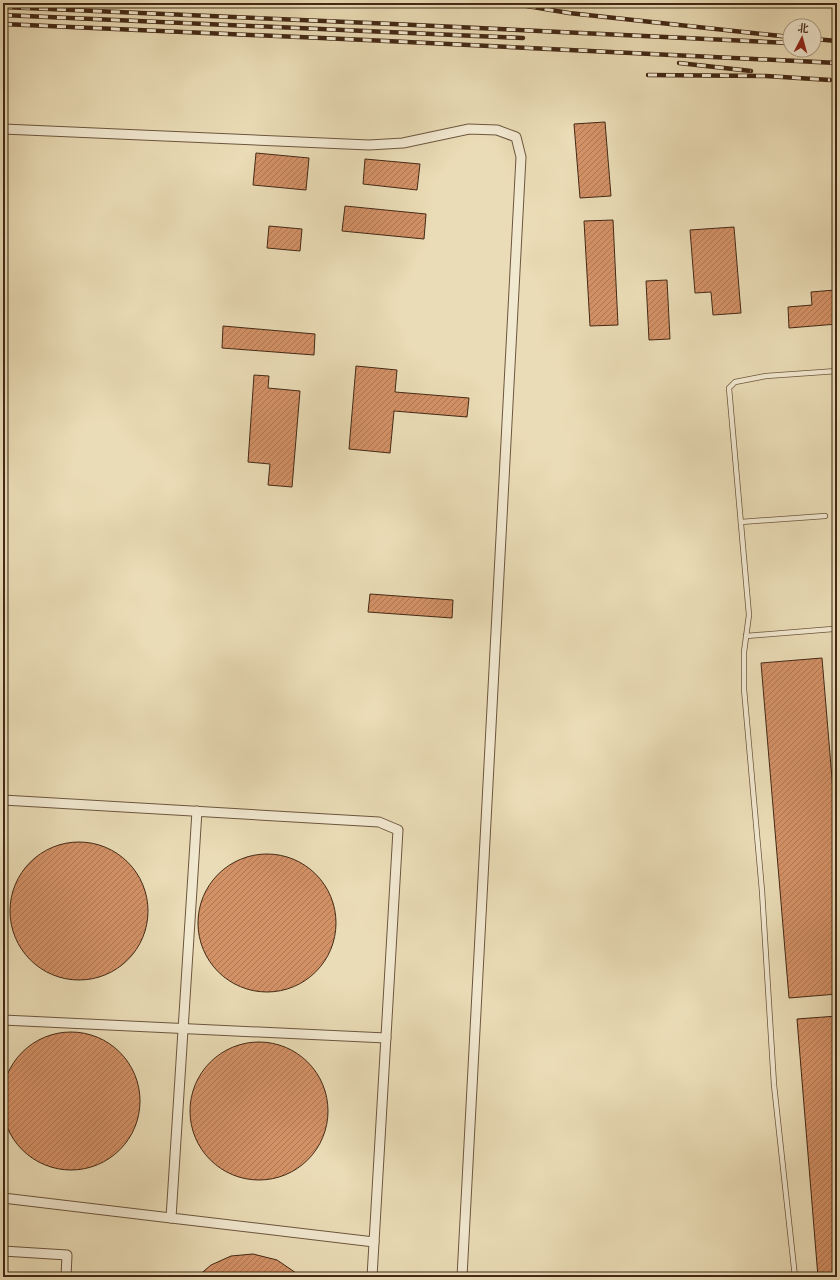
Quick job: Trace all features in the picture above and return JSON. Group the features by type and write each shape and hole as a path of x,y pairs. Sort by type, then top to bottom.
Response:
{"street":[{"path":"3,128 369,145 403,143 469,129 497,130 516,138 521,157 462,1277"},
{"path":"3,800 379,822 398,830 372,1277"},
{"path":"171,1218 197,811"},
{"path":"3,1020 386,1038"},
{"path":"3,1198 374,1242"},
{"path":"3,1251 67,1255 66,1277"}],"lane":[{"path":"795,1277 774,1086 762,891 744,689 744,652 749,615 729,388 736,382 766,376 837,371"},
{"path":"741,522 825,516"},
{"path":"746,636 833,629"}],"building":[{"path":"605,122 611,196 580,198 574,124"},
{"path":"256,153 309,158 306,190 253,185"},
{"path":"365,159 420,164 417,190 363,184"},
{"path":"345,206 426,214 424,239 342,231"},
{"path":"613,220 618,325 590,326 584,221"},
{"path":"269,226 302,229 300,251 267,248"},
{"path":"734,227 741,313 713,315 711,292 695,293 690,230"},
{"path":"667,280 670,339 649,340 646,281"},
{"path":"835,290 837,302 837,324 789,328 788,307 812,305 811,292"},
{"path":"223,326 315,334 314,355 222,348"},
{"path":"356,366 397,370 395,392 469,398 467,417 394,411 390,453 349,449"},
{"path":"254,375 269,376 268,388 300,391 292,487 268,485 270,464 248,462"},
{"path":"370,594 453,600 452,618 368,612"},
{"path":"822,658 837,839 837,994 789,998 761,663"},
{"path":"86,842 106,847 118,853 133,867 143,884 147,897 147,925 143,938 137,950 123,965 106,975 93,979 72,980 52,975 40,969 25,955 15,938 11,925 10,904 15,884 21,872 35,857 52,847 65,843"},
{"path":"274,854 294,859 306,865 321,879 331,896 335,909 335,937 331,950 325,962 311,977 294,987 281,991 260,992 240,987 228,981 213,967 203,950 199,937 198,916 203,896 209,884 223,869 240,859 253,855"},
{"path":"837,1016 837,1277 818,1277 797,1019"},
{"path":"78,1032 98,1037 110,1043 125,1057 135,1074 139,1087 139,1115 135,1128 129,1140 115,1155 98,1165 85,1169 64,1170 44,1165 32,1159 17,1145 7,1128 3,1115 2,1094 7,1074 13,1062 27,1047 44,1037 57,1033"},
{"path":"266,1042 286,1047 298,1053 313,1067 323,1084 327,1097 327,1125 323,1138 317,1150 303,1165 286,1175 273,1179 252,1180 232,1175 220,1169 205,1155 195,1138 191,1125 190,1104 195,1084 201,1072 215,1057 232,1047 245,1043"},
{"path":"253,1254 277,1260 302,1277 197,1277 211,1265 231,1256"}],"railway":[{"path":"509,3 569,13 782,36"},
{"path":"3,7 782,43"},
{"path":"3,15 523,38"},
{"path":"3,24 837,63"},
{"path":"822,40 837,41"},
{"path":"679,63 751,71"},
{"path":"648,75 766,76 830,80"}]}
